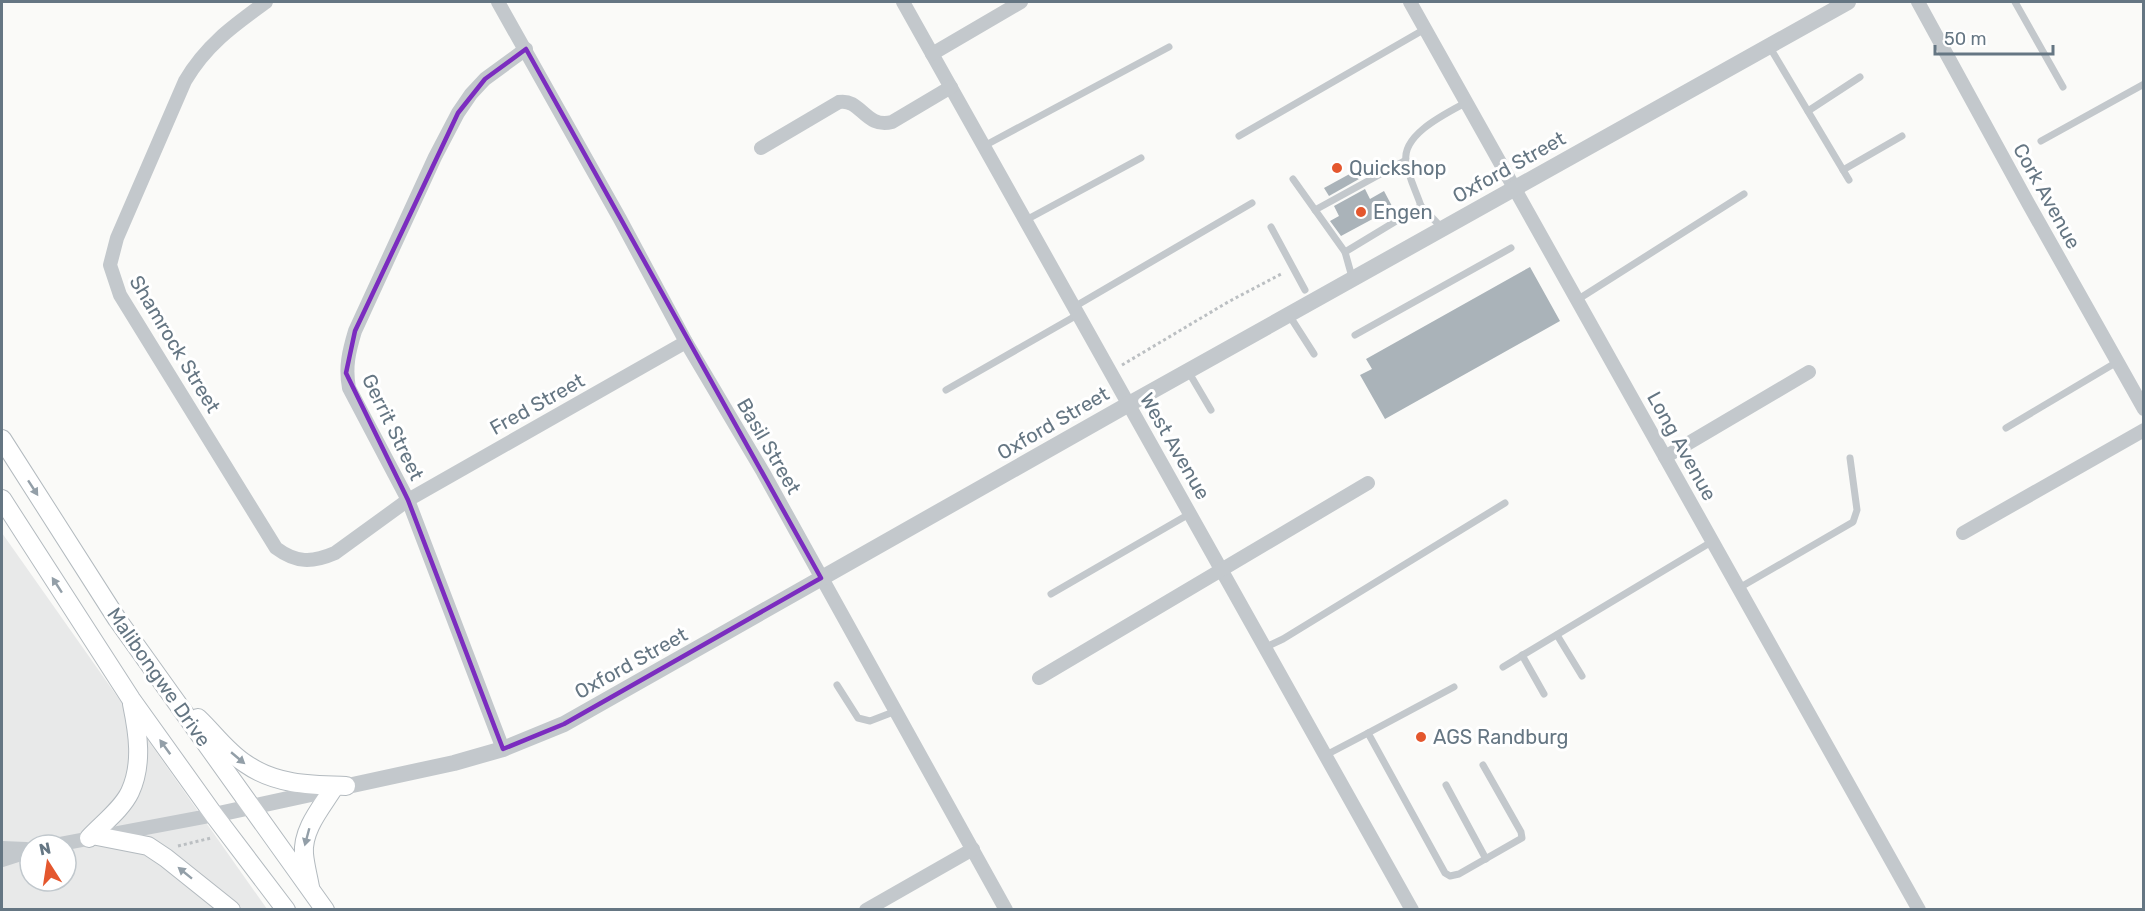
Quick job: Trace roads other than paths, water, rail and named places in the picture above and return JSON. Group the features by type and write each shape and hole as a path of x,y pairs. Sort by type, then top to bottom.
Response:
{"main road":[{"name":"Malibongwe Drive","path":"2,439 117,619 325,909"},
{"name":"Malibongwe Drive","path":"2,499 131,699 214,815 286,909"},
{"path":"166,688 227,748 245,764 259,772 300,785 340,787"},
{"path":"131,699 138,751 134,778 129,793 93,837 148,846 231,909"},
{"path":"311,892 304,841 308,830 340,787"}],"street":[{"name":"Shamrock Street","path":"266,2 224,33 208,48 196,62 185,81 117,238 110,265 112,274 120,295 209,438 267,537 281,552 297,560 323,558 335,553 408,500"},
{"name":"Basil Street","path":"498,2 686,342 763,472 1006,909"},
{"name":"West Avenue","path":"903,2 1412,909"},
{"path":"932,54 1021,2"},
{"name":"Long Avenue","path":"1410,2 1919,909"},
{"name":"Oxford Street","path":"214,815 454,763 503,749 564,724 1129,404 1848,2"},
{"name":"Cork Avenue","path":"1918,2 2144,409"},
{"name":"Gerrit Street","path":"503,749 408,500 349,388 346,374 347,358 355,331 458,113 471,94 485,80 526,49"},
{"path":"761,148 839,102 851,103 874,122 886,124 951,87"},
{"name":"Fred Street","path":"408,500 686,342"},
{"path":"1665,457 1809,372"},
{"path":"1964,532 2144,430"},
{"path":"1039,678 1368,483"},
{"path":"78,840 214,815"},
{"path":"2,848 18,849"},
{"path":"866,909 973,849"},
{"path":"2,860 18,854"}],"lane":[{"path":"2014,2 2063,87"},
{"path":"1239,136 1425,29"},
{"path":"1769,46 1849,180"},
{"path":"984,146 1169,47"},
{"path":"1808,111 1860,77"},
{"path":"2041,141 2144,84"},
{"path":"1442,228 1421,206 1406,160 1406,150 1420,131 1467,102"},
{"path":"1843,170 1902,136"},
{"path":"1026,220 1141,158"},
{"path":"1315,210 1406,160"},
{"path":"1293,179 1345,252 1353,280"},
{"path":"1577,300 1744,194"},
{"path":"946,390 1252,203"},
{"path":"1345,252 1421,206"},
{"path":"1271,227 1305,290"},
{"path":"1355,335 1511,248"},
{"path":"1289,315 1314,354"},
{"path":"2006,428 2117,362"},
{"path":"1188,371 1211,410"},
{"path":"1739,588 1853,522 1857,510 1850,458"},
{"path":"1266,646 1283,639 1505,503"},
{"path":"1051,594 1191,513"},
{"path":"1503,667 1713,541"},
{"path":"1557,634 1582,676"},
{"path":"1522,655 1544,693"},
{"path":"837,685 858,718 870,721 896,711"},
{"path":"1326,755 1454,687"},
{"path":"1368,732 1445,873 1454,876 1521,840 1522,835 1483,765"},
{"path":"1446,785 1486,860"}],"place":[{"name":"Quickshop","path":"1337,168"},
{"name":"Engen","path":"1361,212"},
{"name":"AGS Randburg","path":"1421,737"}]}
